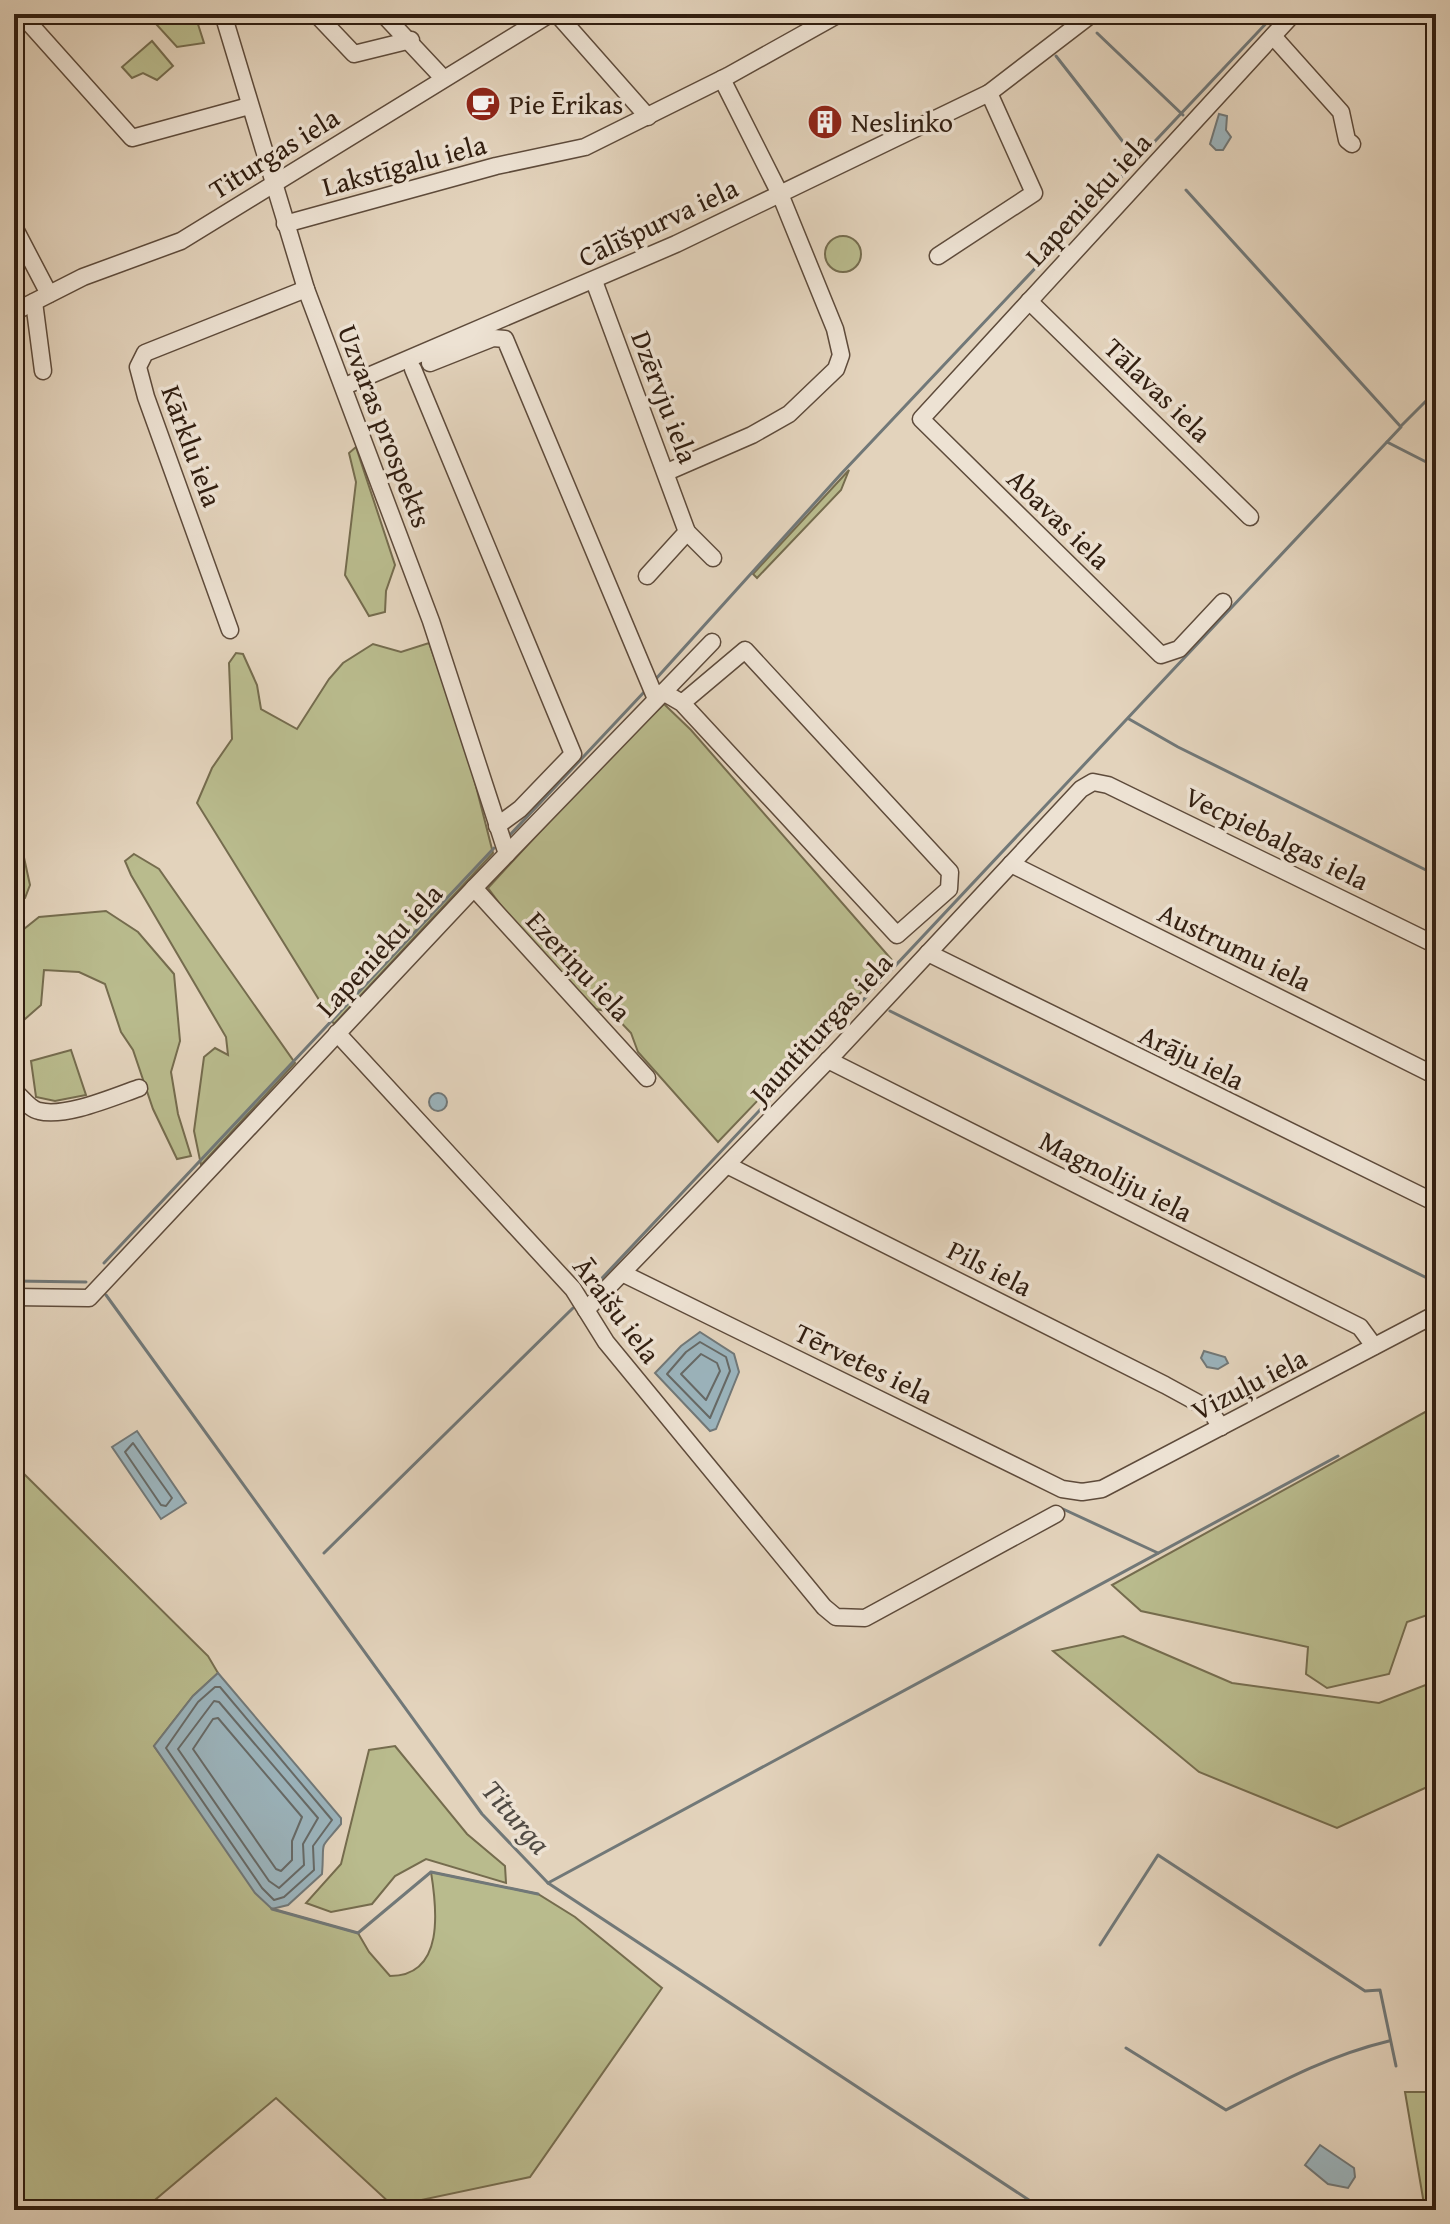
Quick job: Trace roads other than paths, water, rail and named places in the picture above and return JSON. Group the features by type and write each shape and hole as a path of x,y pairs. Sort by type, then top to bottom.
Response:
{"street":[{"path":"21,14 132,138 249,106"},
{"name":"Uzvaras prospekts","path":"223,14 306,289 431,621 507,854"},
{"path":"316,14 354,54 411,40"},
{"path":"383,14 411,40 443,78"},
{"name":"Titurgas iela","path":"14,312 83,277 181,241 443,78 527,20 550,14"},
{"path":"557,14 648,117"},
{"name":"Lakstīgalu iela","path":"285,224 496,166 585,147 722,79 839,14"},
{"name":"Cālīšpurva iela","path":"345,386 594,281 989,93 1092,14"},
{"name":"Lapenieku iela","path":"921,419 1293,14"},
{"path":"1273,36 1341,112 1347,140 1352,144"},
{"path":"667,472 752,435 789,414 836,369 841,355 835,329 780,194 722,79"},
{"path":"938,256 1034,193 989,93"},
{"path":"14,227 42,298 43,371"},
{"name":"Dzērvju iela","path":"594,281 687,532 713,558"},
{"name":"Kārklu iela","path":"230,630 138,367 145,353 306,289"},
{"name":"Tālavas iela","path":"1029,301 1250,517"},
{"path":"430,363 493,338 505,339 660,695 682,703 897,935 949,889 950,872 745,650 682,703"},
{"path":"413,369 573,754 520,809 497,826"},
{"name":"Abavas iela","path":"921,419 1161,655 1179,649 1223,602"},
{"path":"647,576 687,532"},
{"name":"Lapenieku iela","path":"14,1297 89,1298 474,888 712,642"},
{"name":"Jauntiturgas iela","path":"586,1310 828,1060 1081,789 1093,782"},
{"name":"Vecpiebalgas iela","path":"1093,782 1108,785 1436,945"},
{"name":"Austrumu iela","path":"1011,864 1436,1076"},
{"name":"Ezeriņu iela","path":"474,888 647,1078"},
{"name":"Arāju iela","path":"928,953 1436,1203"},
{"name":"Āraišu iela","path":"337,1033 573,1289 606,1342 824,1607 836,1617 848,1620 865,1618 1056,1514"},
{"name":"Magnoliju iela","path":"828,1060 1360,1327 1374,1346"},
{"path":"14,1091 35,1111 50,1113 93,1104 139,1088"},
{"name":"Pils iela","path":"727,1165 1165,1385 1209,1409 1221,1427"},
{"name":"Tērvetes iela","path":"624,1274 1062,1489 1082,1492"},
{"name":"Vizuļu iela","path":"1082,1492 1102,1489 1436,1314"}],"water":[{"path":"1219,114 1227,116 1226,130 1231,137 1223,150 1216,150 1210,144"},
{"path":"438,1093 447,1102 438,1111 429,1102"},
{"path":"700,1332 734,1354 739,1372 716,1429 710,1431 655,1373 681,1346"},
{"path":"1204,1351 1225,1357 1228,1363 1218,1369 1207,1367 1201,1358"},
{"path":"137,1431 186,1503 161,1519 112,1447"},
{"path":"218,1673 341,1818 341,1824 324,1846 322,1874 288,1905 272,1909 255,1893 154,1746 193,1696"},
{"path":"1436,1945 1436,1986 1429,1977 1427,1966"},
{"path":"1320,2145 1354,2168 1355,2177 1348,2188 1328,2184 1305,2165"}],"waterway":[{"path":"654,681 841,474 1275,14"},
{"path":"1097,33 1183,115"},
{"path":"1056,56 1138,161"},
{"path":"589,1292 1401,427 1186,190"},
{"path":"1402,425 1436,391"},
{"path":"1387,442 1436,467"},
{"path":"509,836 646,690"},
{"path":"1129,719 1178,747 1436,875"},
{"path":"104,1263 494,848"},
{"path":"890,1011 1435,1282"},
{"name":"Titurga","path":"14,1281 86,1282"},
{"name":"Titurga","path":"106,1295 482,1814 548,1883 1044,2210"},
{"path":"324,1553 573,1308"},
{"path":"548,1883 1338,1456"},
{"path":"1063,1509 1158,1553"},
{"path":"1100,1945 1158,1855 1365,1991 1380,1990 1396,2066"},
{"path":"272,1909 358,1933 431,1872 538,1894"},
{"path":"1126,2048 1226,2110 1326,2062 1389,2041"}],"place":[{"name":"Pie Ērikas","path":"483,104"},
{"name":"Neslinko","path":"825,122"}]}
